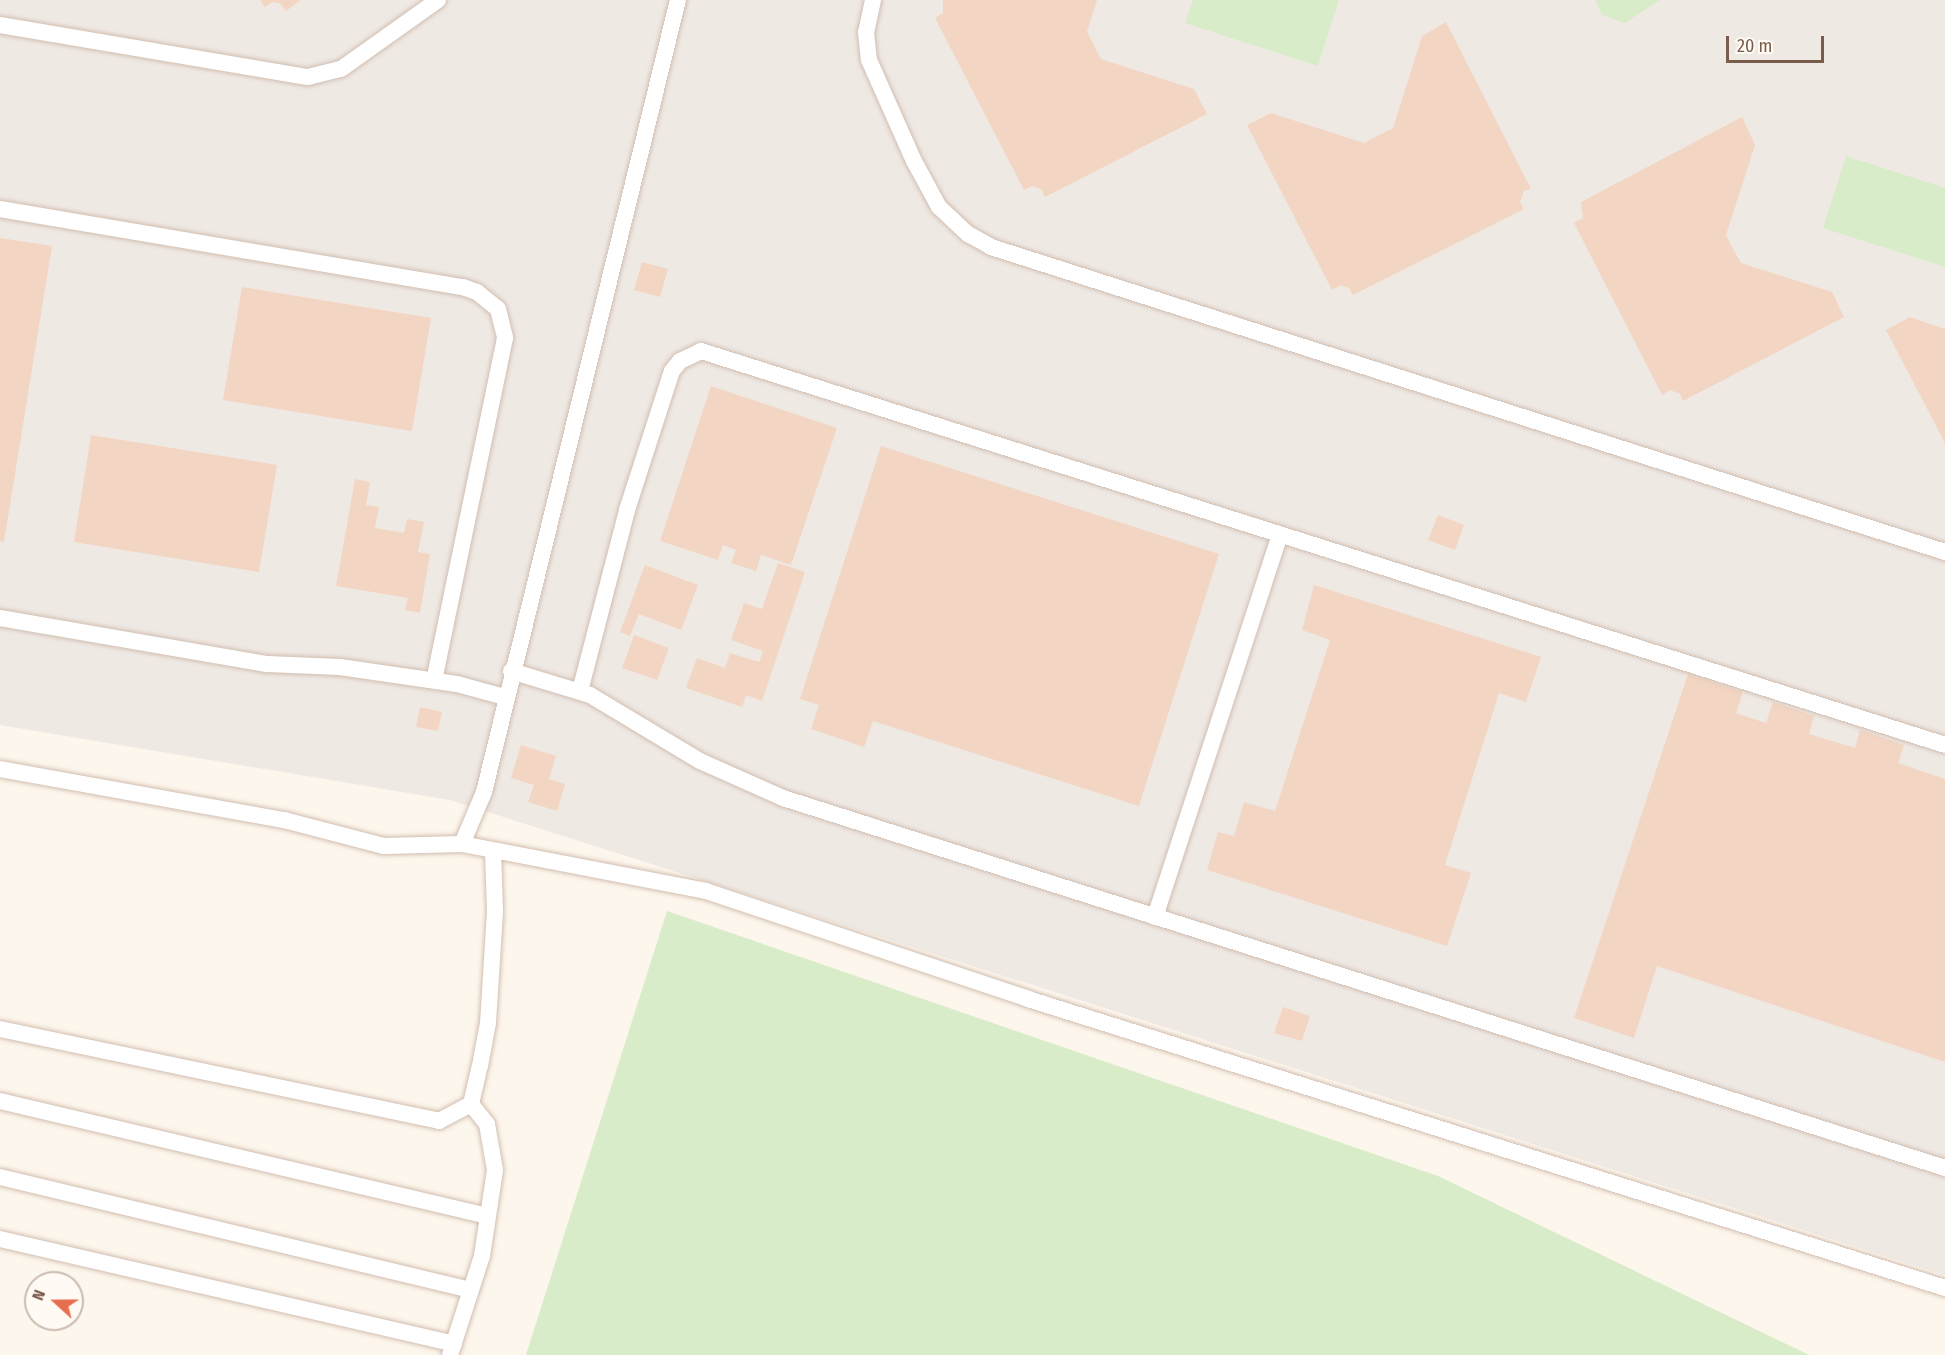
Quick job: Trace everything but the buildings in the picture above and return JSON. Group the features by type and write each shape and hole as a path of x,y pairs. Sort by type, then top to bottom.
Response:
{"lane":[{"path":"0,25 308,77 341,69 438,0"},
{"path":"462,844 484,792 511,671 678,0"},
{"path":"873,0 866,32 869,60 914,160 939,207 968,234 991,248 1945,552"},
{"path":"0,208 463,287 477,292 498,309 505,338 434,680"},
{"path":"580,691 627,510 672,371 680,361 701,351 1945,745"},
{"path":"1155,917 1280,535"},
{"path":"0,618 267,663 340,667 434,680 506,697"},
{"path":"511,671 580,691 700,761 783,798 1945,1168"},
{"path":"0,769 284,820 384,846 462,844 493,852 706,891 1028,999 1945,1288"},
{"path":"471,1104 488,1023 495,910 493,852"},
{"path":"0,1029 439,1121 471,1104"},
{"path":"0,1101 488,1216"},
{"path":"0,1239 452,1350 471,1290 488,1216 495,1170 487,1124 471,1104"},
{"path":"0,1177 471,1290"}],"shaded area":[{"path":"0,0 1945,0 1945,1275 450,800 0,725"}],"green space":[{"path":"1193,0 1339,0 1318,66 1185,23"},
{"path":"1595,0 1660,0 1625,23 1602,15"},
{"path":"1846,156 1945,188 1945,267 1823,228"},
{"path":"667,911 1438,1176 1809,1355 526,1355"}]}
